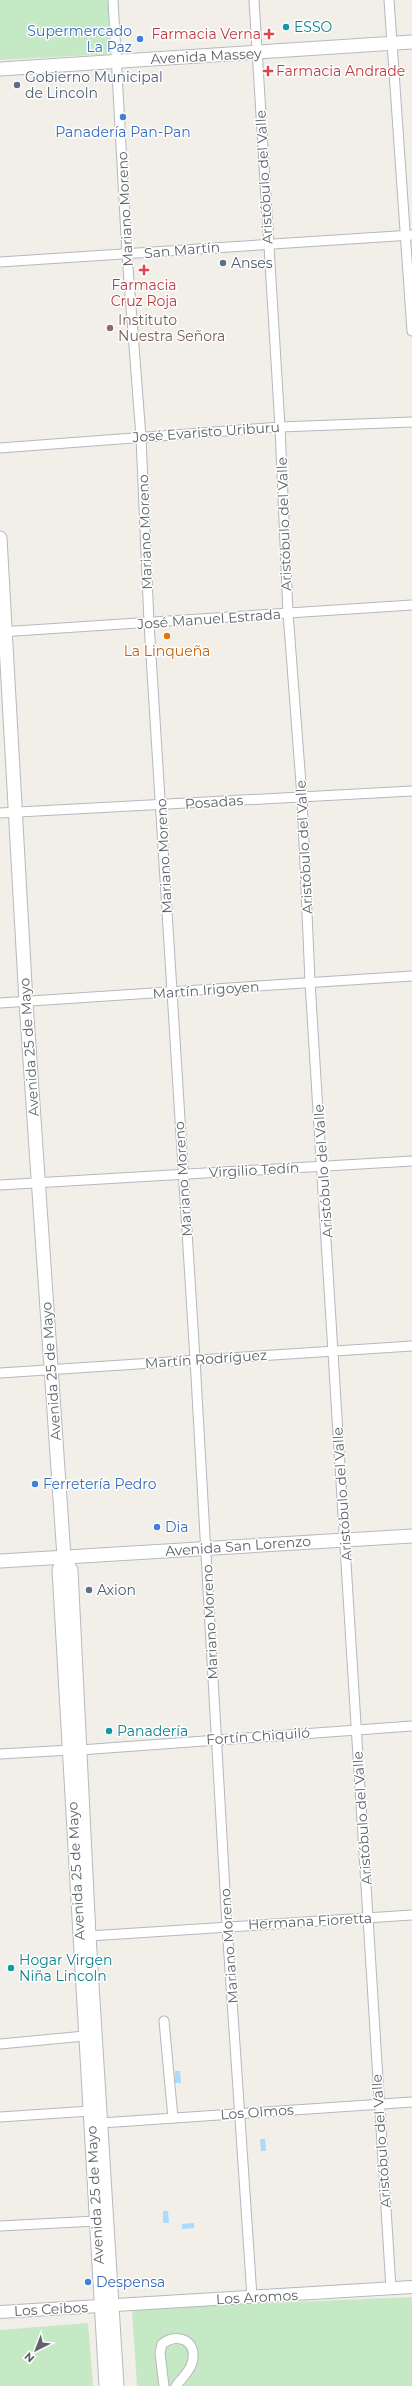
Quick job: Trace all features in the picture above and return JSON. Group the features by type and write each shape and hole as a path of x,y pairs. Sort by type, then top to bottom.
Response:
{"main road":[{"name":"Avenida Massey","path":"0,69 257,53 392,42 412,42"},
{"name":"Avenida 25 de Mayo","path":"0,538 3,632 17,812 26,1002 38,1182 64,1557 70,1570 75,1750 84,1937 107,2306"},
{"name":"Avenida San Lorenzo","path":"0,1561 412,1536"},
{"name":"Avenida 25 de Mayo","path":"84,1937 85,2036 95,2117 96,2221 107,2306"},
{"path":"106,2386 107,2306"},
{"path":"107,2306 117,2386"}],"street":[{"name":"Mariano Moreno","path":"113,0 127,255 141,437 149,623 182,1174 195,1359 227,1926 241,2114 252,2297"},
{"name":"Aristóbulo del Valle","path":"254,0 280,427 288,613 302,797 310,982 323,1166 356,1729 370,1918 378,2104 391,2289"},
{"path":"389,0 409,235 412,331"},
{"name":"San Martín","path":"0,262 127,255 409,235"},
{"name":"José Evaristo Uriburu","path":"0,448 280,427 412,422"},
{"name":"José Manuel Estrada","path":"3,632 412,605"},
{"name":"Posadas","path":"0,813 161,806 412,791"},
{"name":"Martín Irigoyen","path":"0,1003 412,976"},
{"name":"Virgilio Tedín","path":"0,1184 412,1161"},
{"name":"Martín Rodríguez","path":"0,1373 51,1371 195,1359 412,1346"},
{"name":"Fortín Chiquiló","path":"0,1754 412,1726"},
{"name":"Hermana Fioretta","path":"84,1937 227,1926 412,1915"},
{"path":"164,2021 173,2118"},
{"path":"0,2044 85,2036"},
{"name":"Los Olmos","path":"0,2117 173,2118 412,2102"},
{"path":"0,2226 96,2221"},
{"name":"Los Aromos","path":"107,2306 412,2287"},
{"name":"Los Ceibos","path":"0,2312 107,2306"},
{"path":"164,2386 160,2353 162,2344 169,2339 182,2338 189,2344 194,2355 192,2365 176,2386"}],"green space":[{"path":"0,0 108,0 112,54 0,60"},
{"path":"412,2297 412,2386 137,2386 132,2309"},
{"path":"88,2323 93,2386 0,2386 0,2330"}],"water":[{"path":"175,2071 180,2071 181,2083 175,2083"},
{"path":"260,2139 265,2139 266,2151 261,2151"},
{"path":"163,2211 168,2211 169,2223 163,2223"},
{"path":"194,2223 194,2228 182,2229 182,2224"}],"place":[{"name":"ESSO","path":"286,27"},
{"name":"Farmacia Verna","path":"269,34"},
{"name":"Supermercado La Paz","path":"140,39"},
{"name":"Farmacia Andrade","path":"268,71"},
{"name":"Gobierno Municipal de Lincoln","path":"17,85"},
{"name":"Panadería Pan-Pan","path":"123,117"},
{"name":"Anses","path":"223,263"},
{"name":"Farmacia Cruz Roja","path":"144,270"},
{"name":"Instituto Nuestra Señora","path":"110,328"},
{"name":"La Linqueña","path":"167,636"},
{"name":"Ferretería Pedro","path":"35,1484"},
{"name":"Dia","path":"157,1527"},
{"name":"Axion","path":"89,1590"},
{"name":"Panadería","path":"109,1731"},
{"name":"Hogar Virgen Niña Lincoln","path":"11,1968"},
{"name":"Despensa","path":"88,2282"}]}
